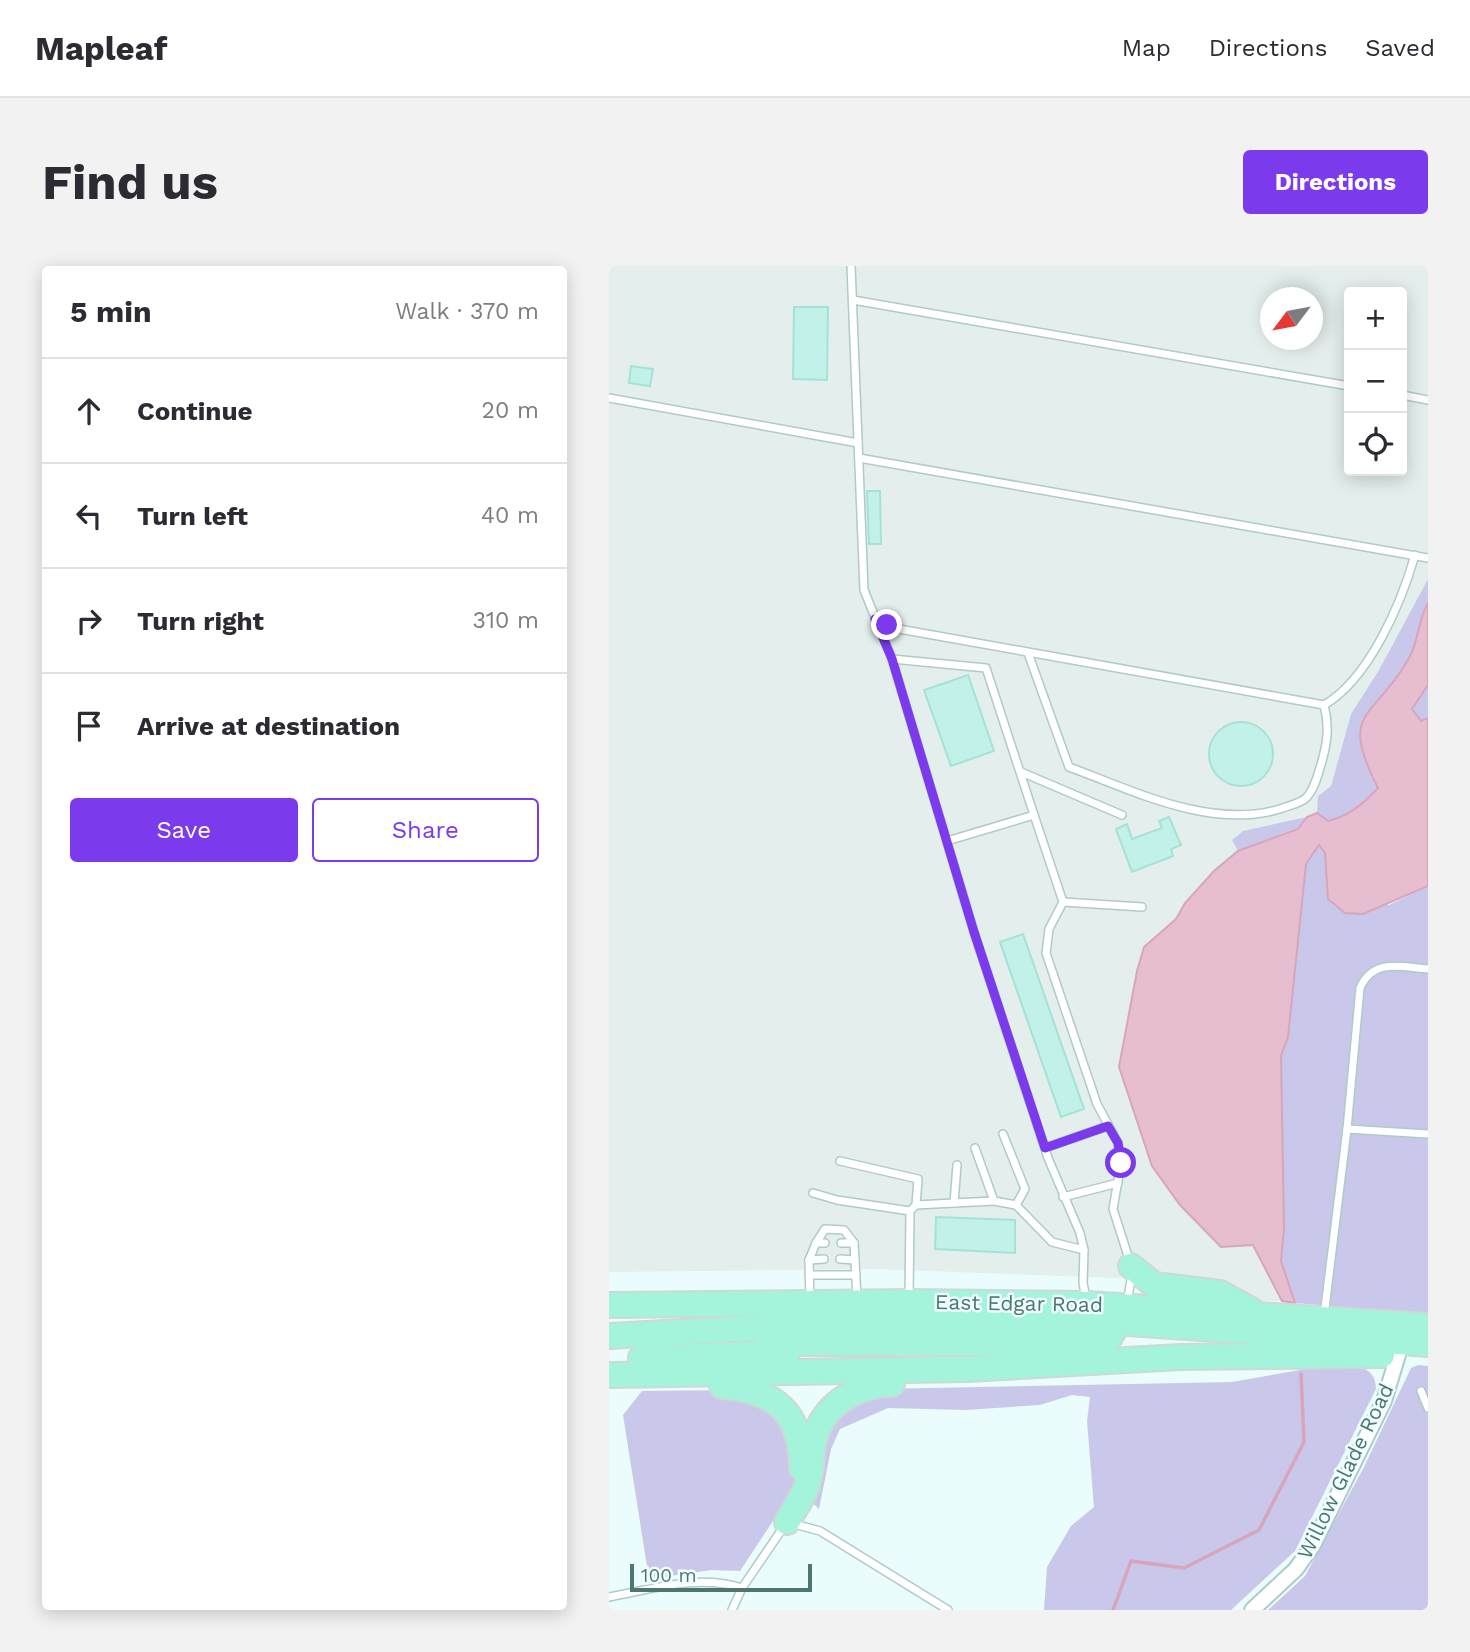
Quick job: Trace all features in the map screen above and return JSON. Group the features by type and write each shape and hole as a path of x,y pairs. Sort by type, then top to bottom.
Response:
{"highway":[{"path":"1131,1266 1154,1285 1220,1293 1258,1314"},
{"name":"East Edgar Road","path":"609,1306 909,1302 1107,1314 1324,1317 1428,1326"},
{"path":"609,1337 862,1322 1107,1314 1428,1344"},
{"path":"609,1375 1009,1356 1095,1343 1110,1337 1107,1314"},
{"path":"609,1337 654,1344 877,1341 1009,1356"},
{"path":"609,1360 927,1352 1009,1356 1428,1356"},
{"path":"787,1522 809,1479 814,1440 820,1426 830,1410 848,1395 869,1386 943,1382 1009,1356"},
{"path":"637,1374 752,1388 779,1404 796,1432 802,1463 803,1480 787,1522"}],"street":[{"name":"Willow Glade Road","path":"1252,1610 1296,1569 1313,1545 1384,1401 1398,1355"}],"lane":[{"path":"851,266 864,590 892,659 974,932 1045,1148 1063,1197 1074,1218 1084,1250 1083,1289 1107,1314 1132,1282 1131,1266 1113,1209 1121,1163 1118,1143 1097,1104 1046,953 1049,929 1063,902 1021,772 986,668 892,659"},
{"path":"853,300 1344,385"},
{"path":"1407,397 1428,400"},
{"path":"609,398 858,443"},
{"path":"859,458 1428,558"},
{"path":"875,619 899,629 1324,705 1336,698 1364,667 1405,592 1415,555"},
{"path":"1028,653 1069,766 1158,800 1196,808 1239,815 1275,810 1305,800 1314,786 1325,752 1329,727 1324,705"},
{"path":"1021,772 1122,815"},
{"path":"947,841 1034,815"},
{"path":"1063,902 1142,907"},
{"path":"1324,1317 1347,1129 1360,988 1365,978 1383,966 1428,969"},
{"path":"1045,1148 1108,1126"},
{"path":"1347,1129 1428,1134"},
{"path":"1003,1133 1025,1189 1016,1205"},
{"path":"975,1148 994,1201"},
{"path":"840,1161 918,1180 916,1205 910,1211 909,1302"},
{"path":"954,1202 957,1165"},
{"path":"1063,1197 1118,1183"},
{"path":"813,1193 837,1200 910,1211"},
{"path":"916,1205 994,1201 1016,1205 1052,1242 1084,1250"},
{"path":"810,1303 810,1260 821,1243 825,1230 844,1230 854,1243 857,1303"},
{"path":"841,1243 854,1243"},
{"path":"810,1260 824,1259"},
{"path":"840,1259 855,1259"},
{"path":"809,1275 856,1275"},
{"path":"1421,1391 1428,1408"},
{"path":"732,1610 742,1588 787,1522 820,1531 948,1610"},
{"path":"609,1597 700,1580 718,1580 742,1588"}],"shaded area":[{"path":"609,266 1428,266 1428,579 1379,670 1351,714 1331,786 1318,796 1317,813 1278,826 1243,831 1232,840 1238,851 1214,871 1185,903 1176,919 1144,947 1119,1067 1152,1166 1180,1205 1253,1245 1282,1301 1255,1302 1170,1280 874,1269 609,1272"},
{"path":"1428,579 1428,603 1418,640 1394,685 1371,776 1378,788 1355,809 1328,821 1317,813 1318,796 1331,786 1351,714 1379,670"},
{"path":"1428,603 1428,685 1412,709 1421,721 1428,718 1428,886 1363,914 1345,913 1328,899 1325,853 1319,845 1306,864 1288,1037 1281,1056 1284,1229 1281,1261 1295,1303 1282,1301 1253,1245 1221,1247 1180,1205 1152,1166 1119,1067 1137,971 1144,947 1176,919 1185,903 1214,871 1238,851 1298,829 1307,817 1317,813 1328,821 1343,816 1378,788 1366,762 1361,743 1361,728 1365,716 1409,658"},
{"path":"1428,685 1428,718 1421,721 1412,709"},
{"path":"1307,817 1298,828 1238,851 1232,840 1243,831"},
{"path":"1318,845 1325,852 1328,899 1389,905 1428,886 1428,1314 1295,1303 1281,1261 1284,1229 1281,1056 1288,1037 1306,864"},
{"path":"1328,1365 1360,1367 1366,1370 1375,1380 1376,1389 1295,1551 1231,1610 1044,1610 1047,1567 1071,1526 1094,1507 1087,1421 1090,1397 1072,1395 1040,1405 966,1410 888,1408 840,1429 831,1449 819,1509 804,1495 820,1426 878,1389 1232,1382"},
{"path":"1418,1365 1428,1366 1428,1610 1268,1610 1305,1576 1364,1467 1411,1368"},
{"path":"736,1390 753,1394 768,1404 784,1425 794,1450 794,1489 740,1571 712,1570 649,1579 623,1415 642,1391"}],"building":[{"path":"794,307 828,307 827,380 793,379"},
{"path":"631,366 653,369 650,386 629,383"},
{"path":"867,491 880,491 881,544 869,544"},
{"path":"968,675 994,751 951,766 924,690"},
{"path":"1235,722 1247,722 1264,731 1271,742 1271,766 1264,777 1247,786 1235,786 1223,781 1214,772 1209,760 1209,748 1214,736 1223,727"},
{"path":"1169,817 1181,845 1171,849 1173,856 1132,872 1116,829 1127,824 1132,839 1162,828 1159,821"},
{"path":"1023,934 1084,1109 1061,1117 1000,942"},
{"path":"936,1217 1015,1220 1015,1253 935,1249"}],"waterway":[{"path":"1113,1610 1131,1561 1184,1568 1259,1530 1304,1442 1301,1374"}],"route":[{"path":"887,625 875,619 892,659 974,932 1045,1148 1108,1126 1118,1143 1121,1163"}]}
